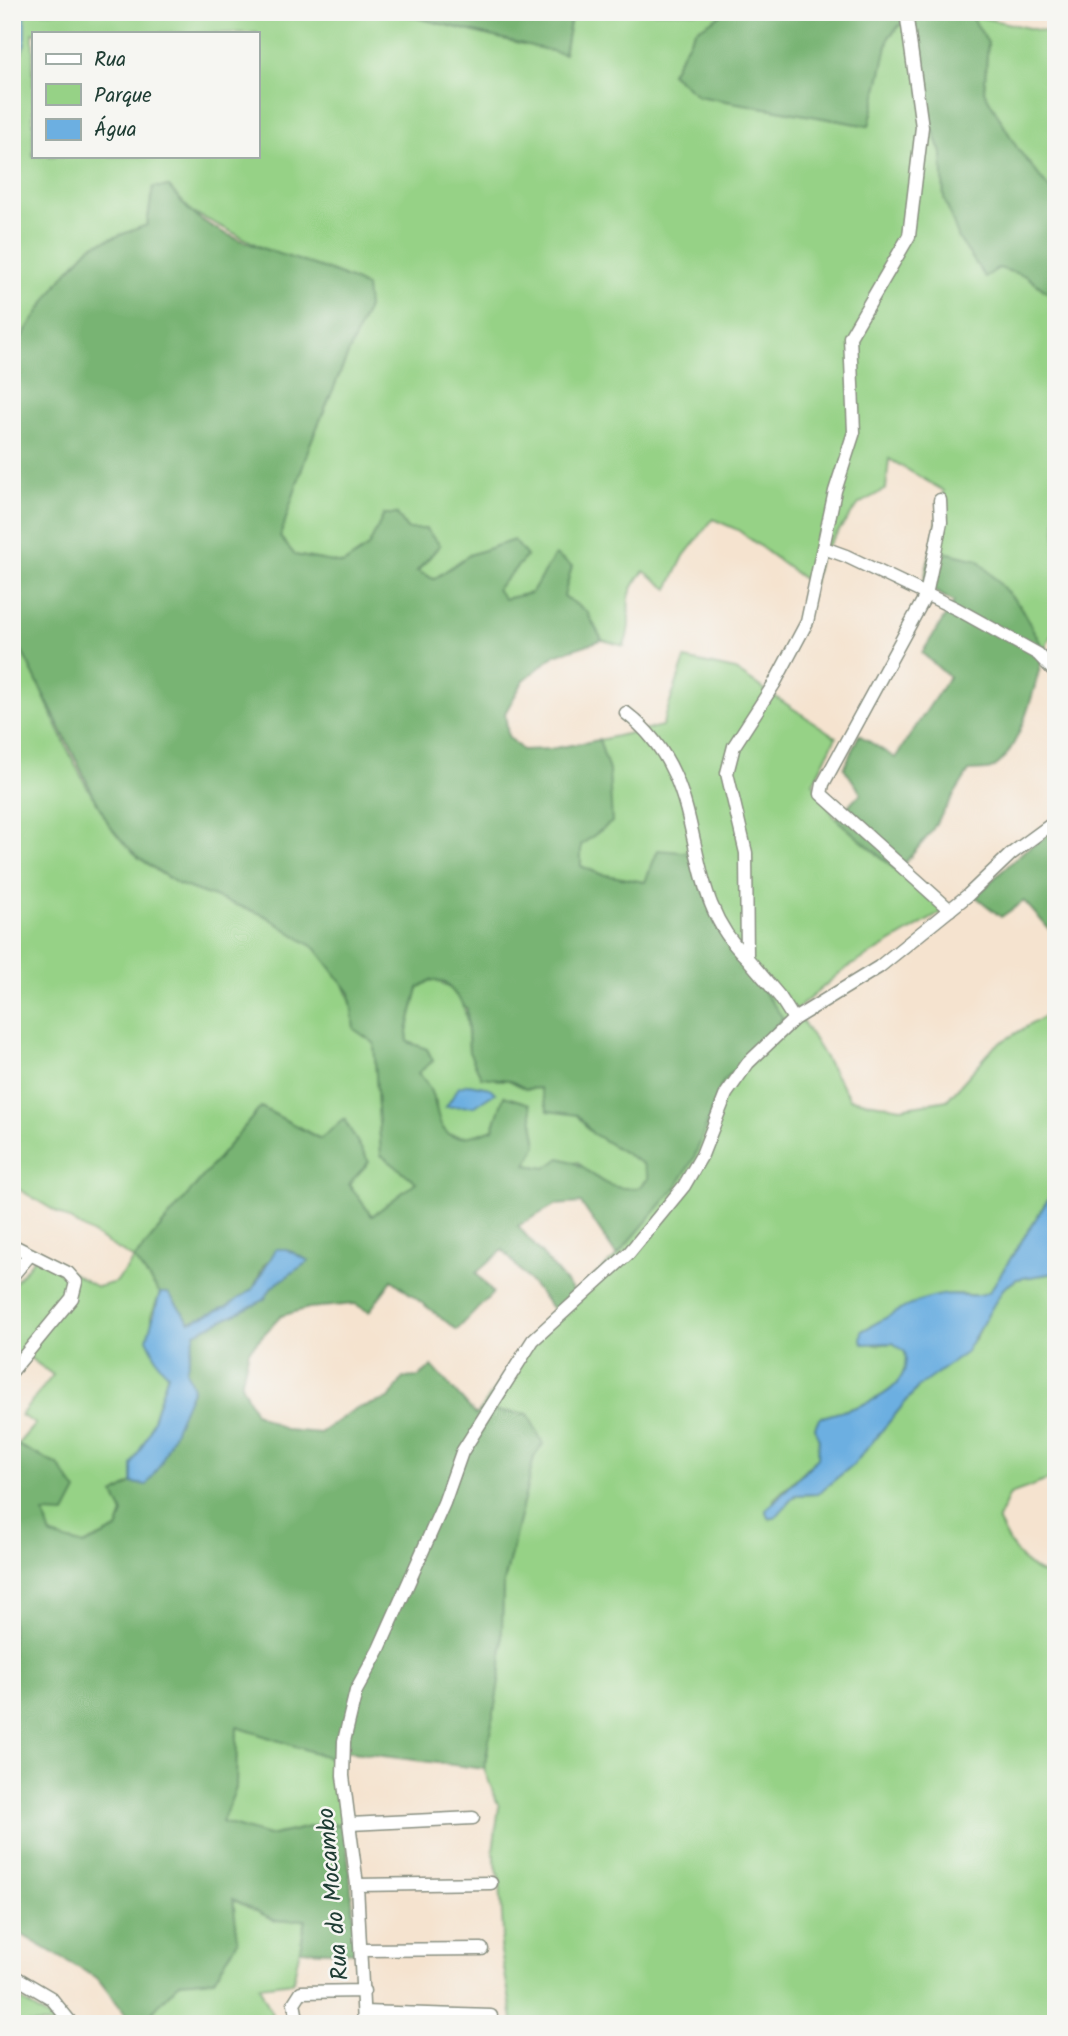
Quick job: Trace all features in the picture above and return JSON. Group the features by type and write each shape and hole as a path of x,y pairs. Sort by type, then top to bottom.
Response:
{"street":[{"path":"747,958 746,853 727,780 727,766 734,746 774,684 803,631 815,594 835,491 854,432 850,337 870,298 903,248 911,227 922,118 906,12"},
{"path":"940,500 941,522 926,594 823,784 821,794 950,909"},
{"path":"824,548 926,594 1038,654 1056,673"},
{"path":"626,713 668,758 684,795 711,905 723,928 780,997 794,1019"},
{"name":"Rua do Mocambo","path":"364,2018 357,1885 342,1760 356,1691 379,1649 444,1503 466,1445 533,1340 620,1262 684,1186 697,1165 721,1104 748,1063 794,1019 879,967 950,909 1011,854 1056,821"},
{"path":"12,1245 29,1256 68,1273 76,1282 76,1289 60,1314 12,1371"},
{"path":"12,1276 29,1256"},
{"path":"350,1824 473,1818"},
{"path":"357,1885 491,1883"},
{"path":"361,1950 482,1949"},
{"path":"12,1975 51,1998 72,2024"},
{"path":"298,2024 294,2003 301,1992 364,1991"},
{"path":"364,2018 456,2020 491,2017"}],"green space":[{"path":"25,12 393,12 564,54 572,12 726,12 695,31 671,73 698,96 869,126 889,37 909,16 925,110 942,153 944,198 999,268 1026,276 1051,295 1056,293 1056,626 1044,650 1020,606 931,549 944,491 889,459 886,489 859,504 819,557 813,586 738,530 713,519 684,556 668,589 644,571 635,583 629,600 628,634 624,646 602,640 587,612 564,596 555,556 531,593 504,599 469,555 434,579 417,572 440,545 407,529 397,514 368,547 343,564 294,555 280,537 310,444 368,307 271,252 192,212 169,187 153,187 147,225 91,246 61,279 12,351 12,77 25,43"},
{"path":"393,12 572,12 564,54"},
{"path":"726,12 969,12 988,43 984,91 1017,148 1056,197 1056,293 1051,295 1026,276 999,268 985,277 959,239 944,198 942,153 925,110 908,16 889,37 869,126 698,96 671,73 695,31"},
{"path":"970,15 1056,34 1056,197 1017,148 984,91 988,43"},
{"path":"153,187 169,187 191,212 230,236 323,268 366,287 368,307 310,444 280,537 295,555 343,564 368,547 384,514 397,514 407,529 426,529 440,545 417,571 434,579 469,555 514,540 527,556 497,589 504,599 531,593 555,555 572,566 564,596 587,612 602,640 555,655 524,680 505,713 508,736 522,750 550,749 599,740 609,771 612,822 581,845 581,866 600,874 645,882 658,850 694,853 717,927 783,1018 723,1082 694,1158 676,1187 617,1256 581,1203 555,1205 518,1226 576,1294 555,1311 503,1250 476,1273 493,1293 457,1330 392,1280 369,1312 355,1304 309,1308 281,1316 249,1350 241,1384 255,1413 286,1430 320,1433 355,1409 389,1399 403,1378 419,1377 432,1366 476,1415 481,1410 528,1414 543,1444 534,1457 503,1587 501,1670 484,1769 336,1750 337,1760 237,1727 236,1788 222,1822 268,1836 324,1824 345,1825 357,1952 300,1950 306,1919 276,1921 233,1899 238,1941 214,1979 180,1982 149,2015 130,2020 98,1979 12,1929 12,1450 17,1445 58,1465 77,1491 65,1514 44,1513 51,1536 84,1545 117,1529 123,1513 114,1494 132,1483 147,1484 193,1389 186,1370 195,1333 264,1300 272,1287 309,1261 286,1249 264,1265 253,1289 226,1307 190,1322 168,1293 160,1293 134,1259 261,1107 320,1139 344,1119 369,1162 349,1184 372,1216 416,1182 381,1155 374,1043 354,1029 350,993 316,949 264,915 178,884 139,858 123,842 109,825 12,631 12,351 61,279 91,246 147,225","holes":["431,980 445,982 467,1009 469,1052 481,1077 509,1080 526,1089 540,1088 548,1111 577,1115 592,1133 643,1164 649,1178 639,1188 612,1186 582,1167 560,1158 546,1168 526,1165 537,1145 530,1104 504,1096 493,1129 470,1136 455,1137 446,1132 440,1123 428,1085 418,1073 433,1061 427,1049 408,1042 407,1031 418,988"]},
{"path":"931,549 978,560 1020,606 1044,650 1026,716 1011,749 991,769 969,771 929,835 898,871 836,819 861,793 844,768 859,735 895,758 949,677 922,653 954,602 923,585"},
{"path":"12,631 92,795 111,825 134,851 172,880 251,909 298,934 327,960 338,975 347,991 354,1029 374,1042 381,1155 417,1182 372,1216 349,1184 345,1120 321,1139 261,1107 134,1259 12,1185"},
{"path":"685,659 735,670 836,737 813,783 836,819 944,911 842,971 796,1010 850,1099 901,1108 947,1100 995,1046 1056,1009 1056,1187 990,1291 981,1295 953,1294 929,1299 862,1331 875,1345 894,1343 906,1352 906,1367 900,1380 877,1398 819,1418 815,1427 819,1440 818,1458 774,1499 771,1519 796,1495 817,1494 854,1464 918,1387 975,1340 994,1301 1003,1289 1017,1279 1056,1273 1056,1477 1010,1494 998,1519 1013,1548 1027,1564 1056,1578 1056,2024 514,2024 500,1946 503,1933 500,1882 493,1851 499,1807 484,1769 501,1670 503,1587 534,1457 543,1444 528,1414 481,1410 526,1342 555,1311 617,1256 694,1158 723,1082 783,1019 717,927 645,883 600,874 580,866 581,845 609,771 599,740 662,726"},
{"path":"1056,830 1056,937 1024,901 1001,917 975,896 1024,851"},
{"path":"431,980 453,990 459,998 466,1017 469,1052 497,1080 509,1080 526,1089 540,1088 577,1115 592,1133 643,1164 649,1178 639,1188 620,1188 605,1184 592,1176 578,1162 546,1168 525,1165 505,1097 494,1129 470,1138 448,1134 437,1121 436,1101 418,1073 433,1061 427,1049 408,1042 407,1031 418,988"},
{"path":"38,1254 97,1287 116,1282 134,1259 160,1293 151,1316 168,1373 148,1435 132,1465 132,1483 114,1494 123,1513 117,1529 84,1545 50,1536 44,1513 58,1465 17,1445 35,1424 21,1415 53,1375 23,1353 12,1365 12,1286"},
{"path":"237,1726 337,1760 345,1825 324,1824 268,1836 221,1822 236,1788"},
{"path":"232,1899 276,1921 306,1919 293,1982 259,1986 277,2024 151,2024 149,2015 180,1982"},
{"path":"12,1994 58,2024 12,2024"}],"water":[{"path":"12,12 25,12 25,43 12,77"},
{"path":"469,1084 490,1088 495,1093 475,1106 446,1107 459,1087"},
{"path":"1056,1187 1056,1273 1017,1279 1003,1289 965,1353 918,1387 854,1464 817,1494 795,1495 775,1518 769,1518 766,1510 818,1458 819,1440 815,1427 819,1418 877,1398 899,1380 905,1367 905,1352 893,1343 864,1344 861,1340 862,1331 921,1300 948,1294 979,1295 990,1291"},
{"path":"276,1249 286,1249 309,1261 272,1287 264,1300 195,1333 186,1370 193,1388 161,1463 147,1485 132,1483 132,1465 148,1435 168,1374 160,1366 147,1339 160,1293 168,1293 190,1322 226,1307 253,1289"}]}
